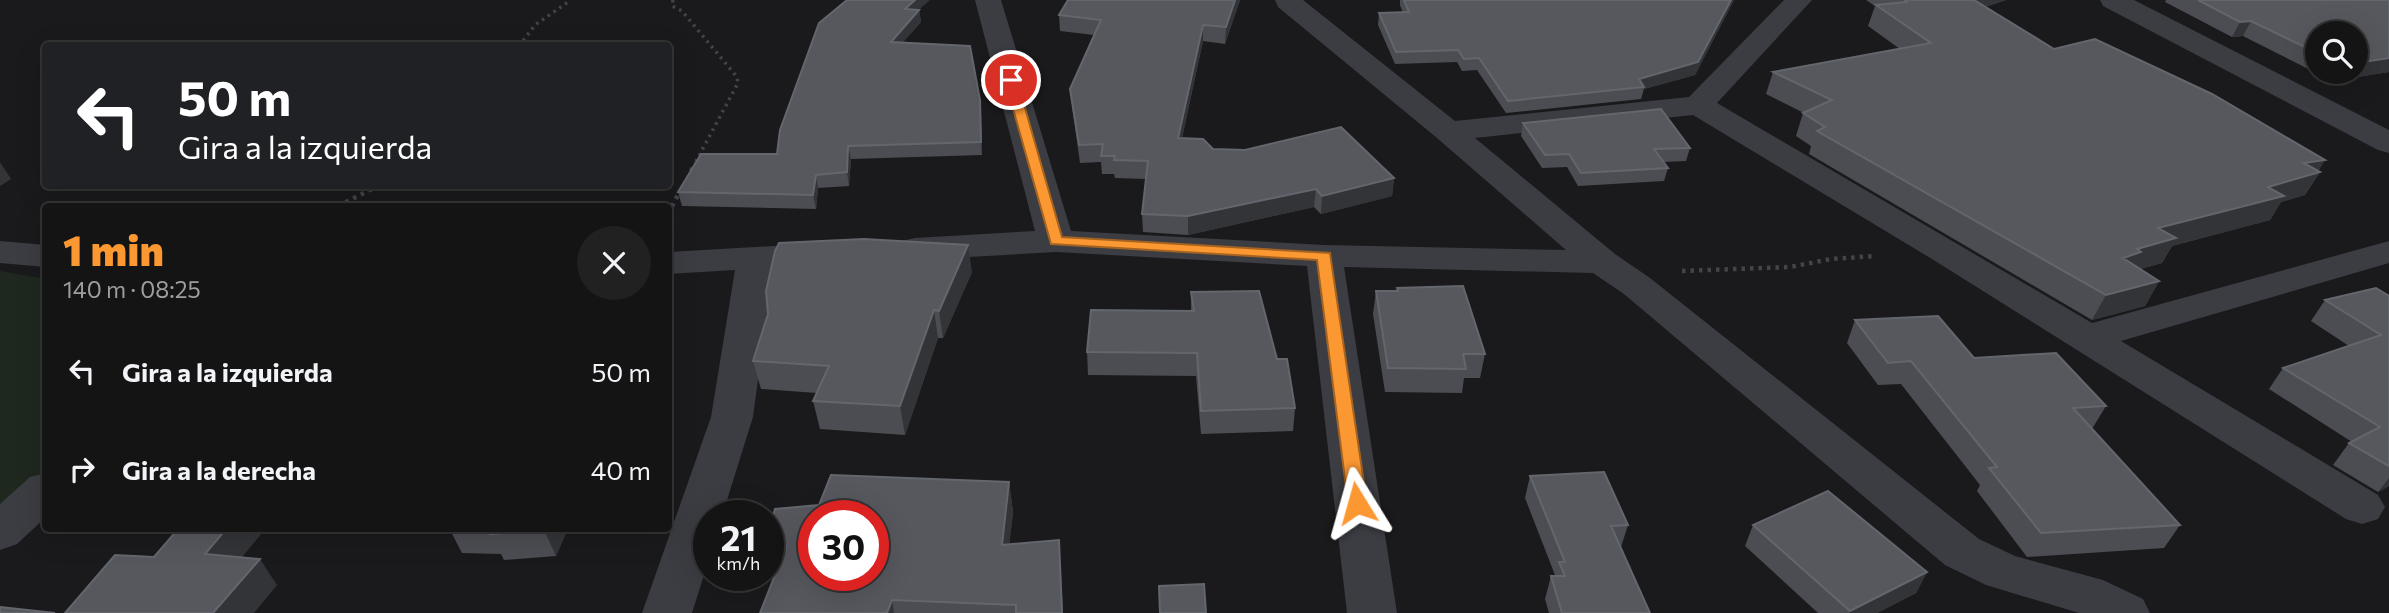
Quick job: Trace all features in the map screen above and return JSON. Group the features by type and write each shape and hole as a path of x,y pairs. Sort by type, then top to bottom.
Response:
{"street":[{"path":"988,0 1056,241"},
{"path":"1698,105 1799,0"},
{"path":"2113,0 2389,143"},
{"path":"1288,1 1448,131 1602,262 1637,285 1962,552 2003,572 2086,594 2125,613"},
{"path":"1448,131 1698,105 1945,251 2362,507"},
{"path":"672,263 1056,241 1324,256 1602,262"},
{"path":"0,251 42,256"},
{"path":"2085,338 2389,252"},
{"path":"1324,256 1372,613"},
{"path":"667,613 732,417 756,257"},
{"path":"0,532 42,493"}],"path":[{"path":"522,42 535,24 571,0"},
{"path":"673,0 672,6 682,11 737,76 738,83 687,177"},
{"path":"344,203 372,189"},
{"path":"672,206 681,189"},
{"path":"1637,285 1651,273 1790,267 1831,259 1914,251 1945,251"}],"shaded area":[{"path":"0,271 42,278 42,477 0,516"}],"building":[{"path":"847,0 915,0 905,9 919,10 891,42 970,46 980,100 981,142 848,146 847,172 816,175 813,195 678,192 701,154 777,154 780,130 819,23"},
{"path":"1068,0 1235,0 1226,27 1203,25 1178,138 1203,139 1213,149 1245,150 1341,127 1394,178 1322,196 1316,189 1188,216 1142,214 1148,161 1114,160 1115,156 1101,156 1103,144 1079,145 1070,89 1101,20 1059,15"},
{"path":"1404,0 1731,0 1698,62 1639,79 1644,87 1508,101 1479,58 1464,59 1458,50 1396,52 1379,13 1409,12"},
{"path":"1905,0 1974,0 2054,49 2095,39 2212,94 2325,160 2304,163 2320,172 2268,187 2284,196 2158,228 2176,238 2137,249 2141,252 2123,258 2159,281 2106,295 1817,131 1825,127 1803,113 1832,100 1773,72 1931,43 1876,5 1907,2"},
{"path":"2198,0 2389,0 2389,58 2368,61 2368,21 2305,21 2305,47 2251,21 2240,22"},
{"path":"1661,109 1690,148 1654,149 1668,168 1581,173 1569,154 1545,155 1523,123"},
{"path":"864,239 968,245 939,311 934,310 900,406 813,401 829,366 753,361 768,314 766,291 779,243"},
{"path":"1463,286 1485,354 1463,354 1466,369 1388,368 1376,291"},
{"path":"2376,288 2389,296 2389,466 2349,443 2380,427 2283,368 2381,335 2325,300"},
{"path":"1259,291 1277,359 1287,359 1295,408 1201,411 1197,353 1087,352 1091,310 1194,311 1191,292"},
{"path":"1938,316 1974,358 2056,353 2106,406 2073,408 2180,525 2041,533 1989,468 1997,467 1911,361 1888,363 1855,320"},
{"path":"1604,472 1628,525 1611,526 1650,613 1562,613 1551,576 1565,576 1559,562 1565,562 1530,476"},
{"path":"831,475 1009,482 1002,545 1059,540 1062,613 1016,613 1016,605 892,600 887,613 760,613 769,591 784,591 784,508 798,507 798,591 889,591 889,500 821,500"},
{"path":"1828,491 1927,572 1850,611 1753,525"},
{"path":"176,532 224,532 205,554 260,559 213,613 65,613 115,555 154,557"},
{"path":"1204,584 1206,613 1160,613 1159,586"},
{"path":"0,607 55,613 0,613"}],"route":[{"path":"1011,80 1056,241 1324,256 1357,503"}]}
